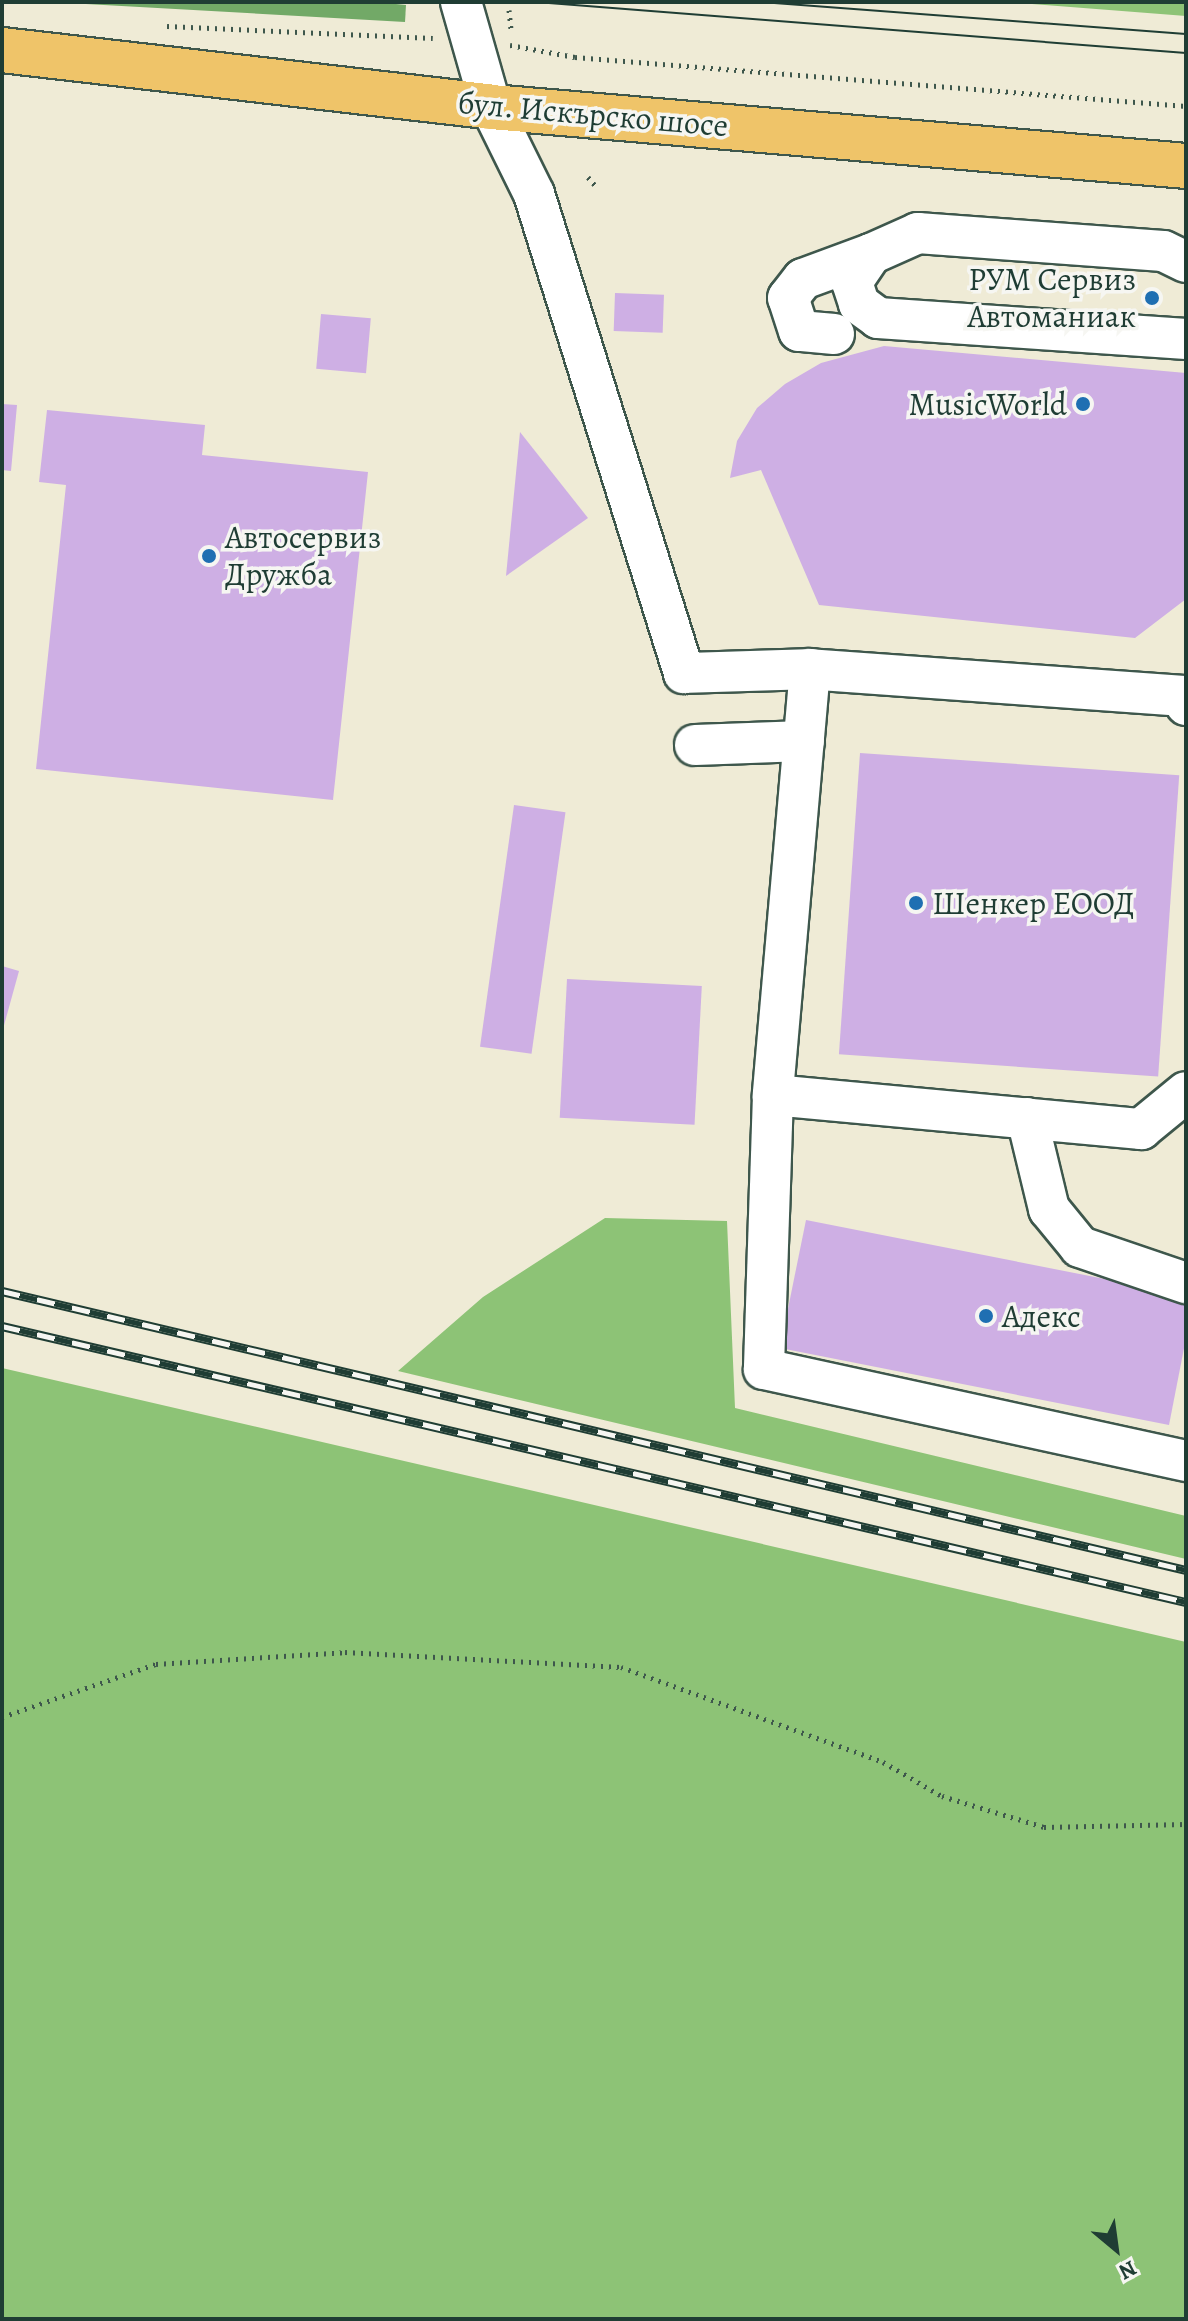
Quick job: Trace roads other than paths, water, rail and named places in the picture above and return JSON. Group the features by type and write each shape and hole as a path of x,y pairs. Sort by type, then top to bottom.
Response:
{"main road":[{"name":"бул. Искърско шосе","path":"2,50 491,107 1186,166"}],"street":[{"path":"453,20 534,194 684,673 810,669 1184,696 1186,705"},
{"path":"834,334 799,331 788,298 803,279 918,233 1163,251 1186,262"},
{"path":"871,254 855,271 853,294 878,318 1186,339"},
{"path":"810,669 773,1095 764,1369 1186,1461"},
{"path":"695,745 804,741"},
{"path":"773,1095 1141,1129 1186,1092"},
{"path":"1027,1118 1049,1209 1080,1247 1186,1283"}],"tram line":[{"path":"536,2 1186,53"},
{"path":"761,2 1186,34"}],"railway":[{"path":"2,1291 1186,1570"},
{"path":"2,1326 1186,1602"}],"place":[{"name":"РУМ Сервиз Автоманиак","path":"1152,298"},
{"name":"MusicWorld","path":"1083,404"},
{"name":"Автосервиз Дружба","path":"209,556"},
{"name":"Шенкер ЕООД","path":"916,903"},
{"name":"Адекс","path":"986,1316"}]}
